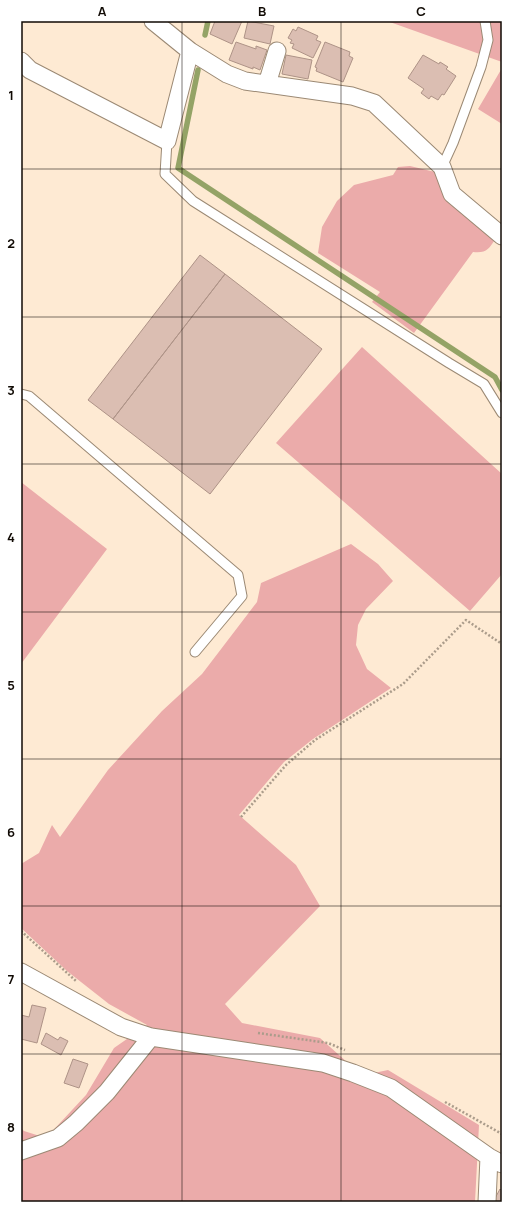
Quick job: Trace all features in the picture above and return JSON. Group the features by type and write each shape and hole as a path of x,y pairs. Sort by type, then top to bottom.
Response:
{"street":[{"path":"153,21 190,51 227,74 245,81 352,96 374,103 442,167 452,194 502,236"},
{"path":"21,61 30,70 167,141 190,51"},
{"path":"267,84 277,52"},
{"path":"21,972 122,1027 151,1037 323,1063 391,1088 495,1161 487,1202"},
{"path":"21,1151 58,1138 76,1123 108,1092 151,1037"}],"lane":[{"path":"442,167 453,143 481,67 488,40 485,21"},
{"path":"167,141 164,174 193,201 484,384 502,413"},
{"path":"21,394 29,396 238,575 242,596 195,652"}],"path":[{"path":"241,817 286,765 315,740 403,684 466,620 502,644"}],"shaded area":[{"path":"387,21 502,21 502,62"},
{"path":"502,68 502,124 478,109"},
{"path":"410,166 435,172 449,196 496,238 487,250 473,252 414,333 372,302 380,292 318,253 322,227 337,201 354,185 393,175 398,167"},
{"path":"362,347 502,474 502,574 470,611 276,443"},
{"path":"21,482 107,549 21,664"},
{"path":"351,544 378,564 393,581 366,609 358,625 356,645 367,669 391,688 313,739 284,762 239,815 296,865 320,906 225,1004 242,1023 320,1038 348,1063 374,1073 388,1070 479,1125 475,1202 21,1202 21,1128 24,1131 46,1138 86,1095 114,1048 147,1025 109,1004 67,971 21,928 21,864 39,853 52,825 60,837 108,770 162,711 202,674 257,602 261,583"}],"building":[{"path":"215,21 242,21 232,44 210,34"},
{"path":"248,21 274,26 270,44 244,38"},
{"path":"298,27 318,36 316,40 321,42 313,58 292,48 294,44 290,43 292,40 288,38 293,29 296,31"},
{"path":"236,42 256,49 256,46 267,50 260,70 229,60"},
{"path":"325,42 350,52 349,56 353,58 343,82 316,71 317,68 315,67"},
{"path":"286,55 312,60 308,79 282,74"},
{"path":"423,55 448,67 446,69 456,76 444,95 442,94 438,100 431,96 429,99 421,93 424,89 408,78"},
{"path":"200,255 225,274 113,419 88,400"},
{"path":"225,274 322,349 210,494 113,419"},
{"path":"32,1005 46,1008 37,1043 21,1039 21,1015 29,1017"},
{"path":"46,1033 58,1040 60,1037 68,1041 61,1055 41,1044"},
{"path":"73,1059 88,1064 79,1088 64,1083"},
{"path":"500,1189 502,1191 502,1202 493,1202"}],"waterway":[{"path":"205,35 208,21"},
{"path":"198,70 178,168 495,377 502,390"}]}
